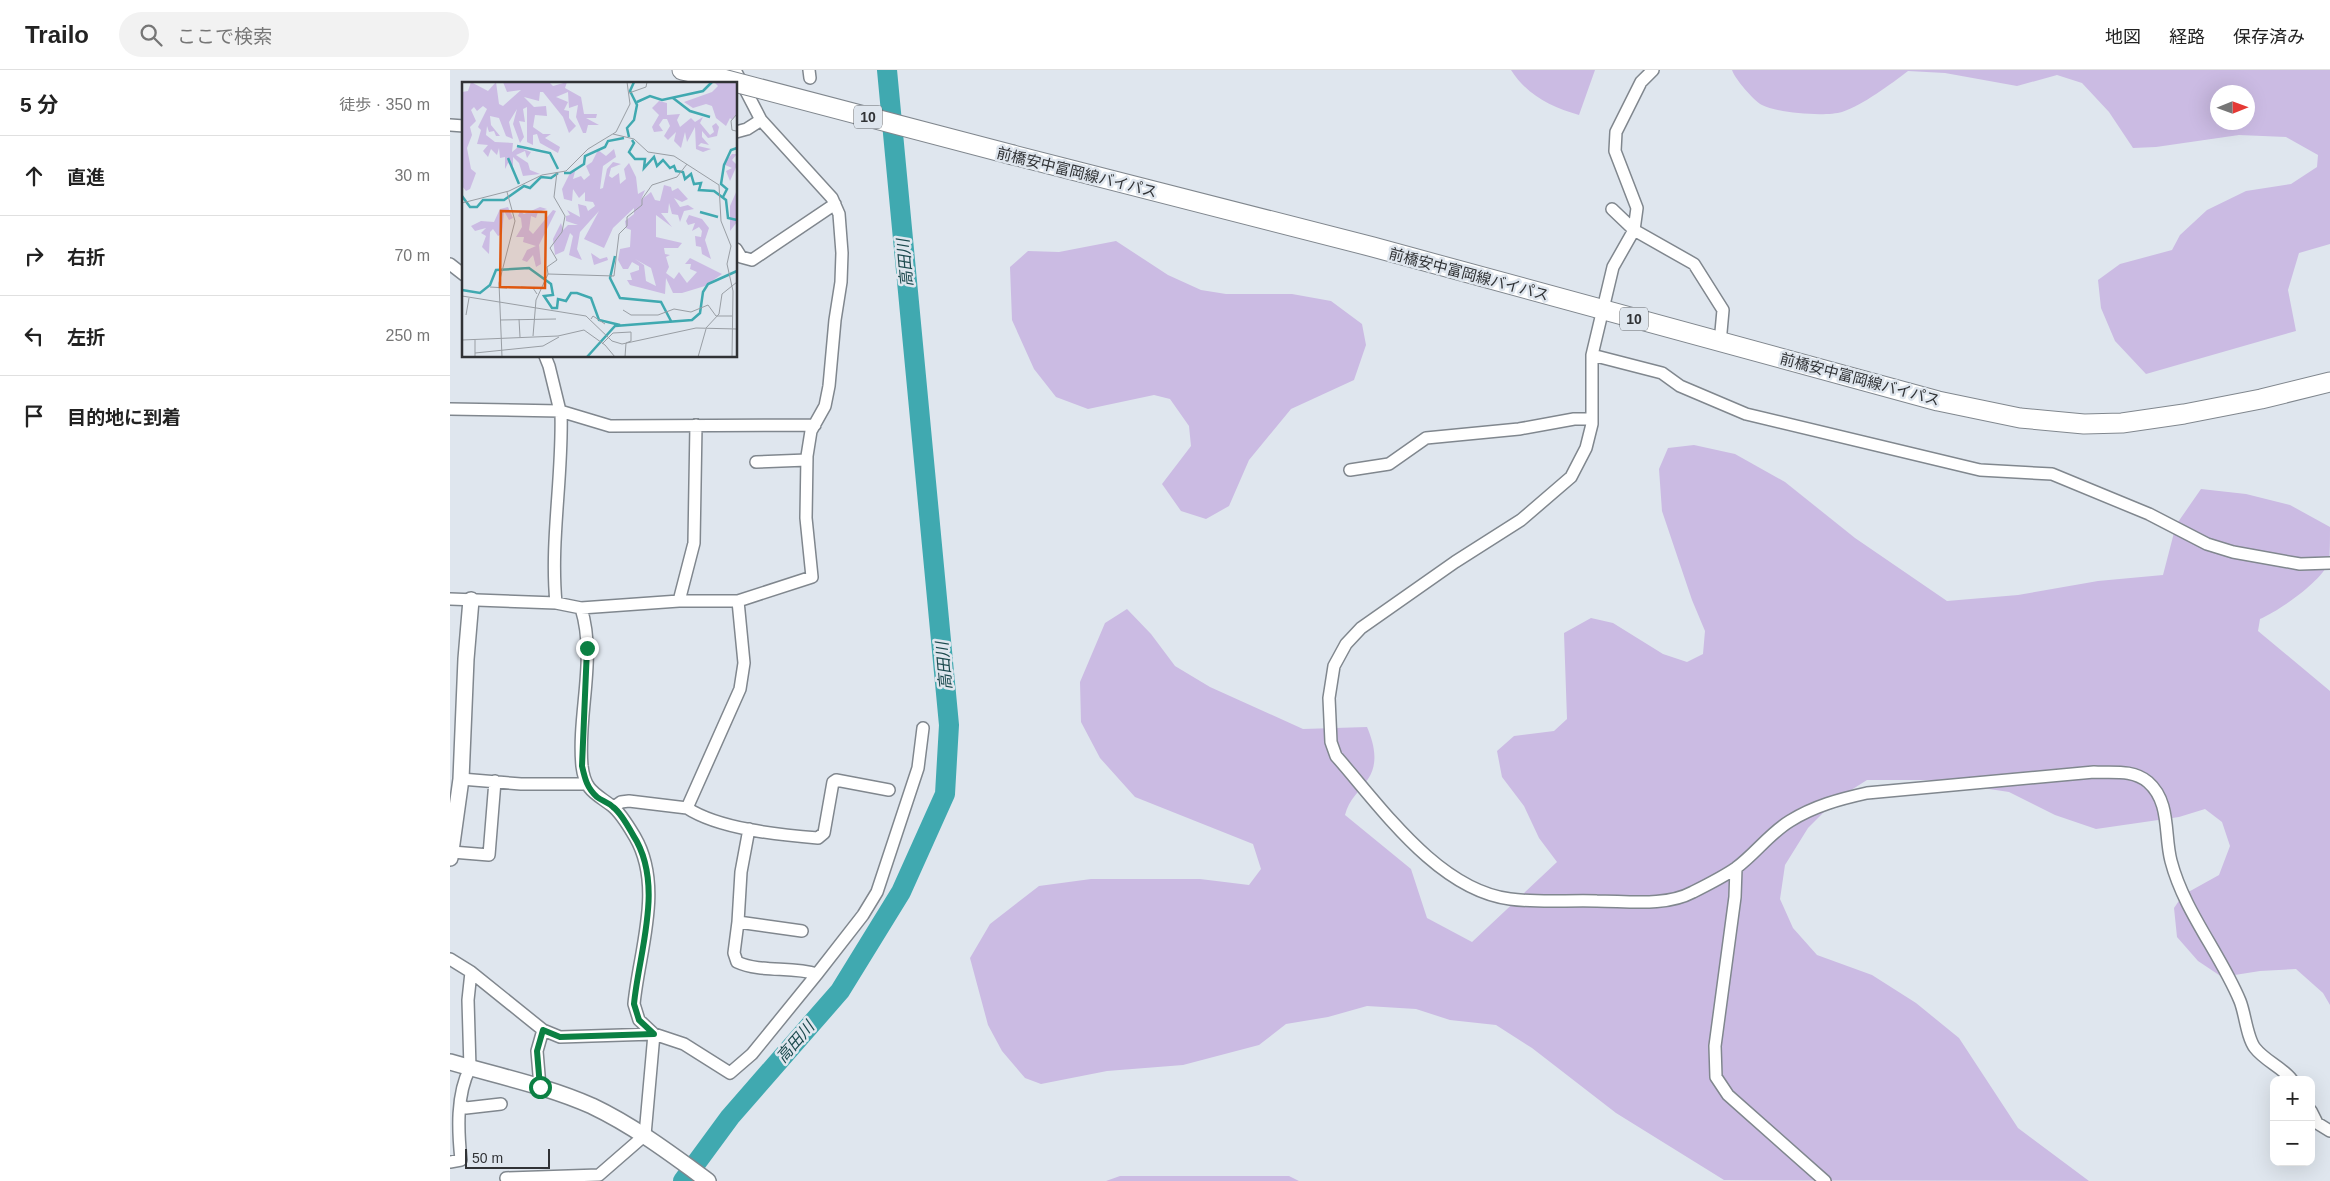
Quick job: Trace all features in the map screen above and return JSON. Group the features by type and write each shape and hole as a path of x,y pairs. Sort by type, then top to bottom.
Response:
{"main road":[{"name":"前橋安中富岡線バイパス","path":"682,70 728,74 1013,155 1373,247 1720,343 1938,400 2020,418 2057,422 2122,423 2149,420 2261,399 2330,382"},
{"name":"前橋安中富岡線バイパス","path":"2261,399 2330,371"}],"street":[{"path":"1652,70 1641,82 1616,132 1615,151 1636,208 1634,230 1613,267 1592,355 1592,419 1586,448 1571,478 1521,520 1455,562 1361,628 1346,644 1334,666 1329,698 1331,742 1336,756 1395,824 1438,867 1461,882 1501,898 1650,901 1676,899 1692,893 1736,868 1788,822 1809,810 1837,800 1867,793 2094,772 2130,773 2148,782 2158,794 2164,807 2168,850 2176,880 2219,958 2240,1002 2254,1047 2287,1076"},
{"path":"450,599 556,603 581,608 679,601 738,601 812,578 806,518 807,460 811,431 816,426 825,406 829,386 836,306 840,295 842,253 839,214 832,198 805,166 761,120 738,88"},
{"path":"738,131 747,129 761,120"},
{"path":"738,253 741,258 752,260 835,204"},
{"path":"1612,209 1634,230 1694,264 1723,310 1720,343"},
{"path":"450,264 462,273"},
{"path":"1592,355 1662,373 1680,386 1746,414 1980,470 2052,474 2149,514 2207,544 2232,552 2300,564 2330,563"},
{"path":"546,358 561,412 562,450 554,579 556,603"},
{"path":"450,409 561,412 610,426 816,426"},
{"path":"1350,470 1389,464 1426,438 1519,429 1592,419"},
{"path":"679,601 694,542 696,425"},
{"path":"756,462 807,460"},
{"path":"471,600 466,659 461,779 451,855 489,855 495,781"},
{"path":"687,808 740,689 744,663 738,601"},
{"path":"581,608 585,620 587,648 582,766 586,784 597,797 614,807 634,836 642,852 648,873 648,902 634,1004 639,1020 654,1034"},
{"path":"450,959 471,972 543,1030 560,1037 654,1034 684,1044 730,1073 752,1054 817,974 863,915 877,892 918,768 923,728"},
{"path":"461,779 521,784 586,784"},
{"path":"614,807 620,802 629,801 687,808 699,816 750,829 818,838 824,833 833,782 836,780 888,790"},
{"path":"750,829 741,872 734,954 737,962 746,966 803,970 817,974"},
{"path":"1736,868 1735,897 1715,1046 1716,1077 1728,1095 1825,1181"},
{"path":"738,922 802,931"},
{"path":"450,1162 461,1160 458,1130 467,1074 470,1068 468,1000 471,972"},
{"path":"540,1087 537,1051 543,1030"},
{"path":"506,1178 590,1178 600,1175 645,1136 654,1034"},
{"path":"450,1062 540,1087 592,1106 645,1136 708,1181"},
{"path":"461,1105 466,1108 501,1104"},
{"path":"2315,1119 2317,1123 2330,1131"}],"shaded area":[{"path":"1511,70 1595,70 1579,115 1540,99 1517,79"},
{"path":"1732,70 2330,70 2330,244 2299,253 2288,290 2296,331 2146,374 2115,341 2101,308 2098,280 2120,264 2172,250 2180,235 2207,210 2246,191 2291,184 2317,167 2318,155 2286,137 2239,135 2156,147 2133,148 2109,112 2082,83 2057,75 2017,86 1945,73 1908,71 1876,94 1850,109 1824,114 1789,112 1769,108 1758,102 1740,84"},
{"path":"1116,241 1168,275 1201,290 1226,294 1292,294 1331,301 1362,324 1366,345 1354,380 1291,409 1249,460 1229,506 1206,519 1181,511 1162,484 1191,446 1189,426 1170,399 1154,395 1088,409 1056,397 1034,369 1012,320 1010,267 1028,251 1059,252"},
{"path":"1694,445 1735,454 1785,482 1855,538 1947,601 2018,595 2098,581 2163,575 2176,525 2201,489 2246,494 2290,505 2330,527 2329,562 2324,570 2299,595 2260,619 2258,631 2330,691 2330,1005 2323,993 2296,969 2260,971 2222,977 2198,961 2177,937 2174,908 2183,895 2219,875 2230,846 2222,822 2205,809 2179,817 2096,829 2055,815 2009,792 1930,780 1867,780 1837,799 1808,828 1785,865 1780,899 1793,928 1817,955 1872,975 1916,1003 1959,1038 2018,1128 2089,1181 1724,1180 1616,1113 1532,1048 1496,1025 1450,1020 1416,1009 1367,1006 1328,1017 1286,1024 1259,1045 1183,1065 1107,1071 1041,1084 1025,1078 1002,1051 988,1025 970,958 990,924 1039,886 1091,879 1200,879 1249,885 1261,869 1253,844 1135,797 1100,758 1081,722 1080,682 1105,623 1127,609 1151,634 1175,666 1210,687 1303,729 1367,727 1373,746 1373,766 1368,779 1349,804 1345,815 1411,869 1427,918 1472,942 1557,862 1539,838 1524,806 1502,777 1497,751 1514,736 1554,731 1567,719 1564,633 1591,618 1613,623 1663,654 1687,662 1703,654 1705,631 1692,600 1662,511 1659,469 1668,448"},
{"path":"1120,1176 1289,1176 1299,1181 1106,1181"}],"waterway":[{"name":"高田川","path":"683,1181 730,1117 840,991 901,892 945,794 949,725 887,70"}],"route":[{"path":"540,1087 537,1051 543,1030 560,1037 635,1033 654,1034 639,1020 634,1004 648,902 648,873 642,852 634,836 614,807 597,797 586,784 582,766 587,648"}]}
